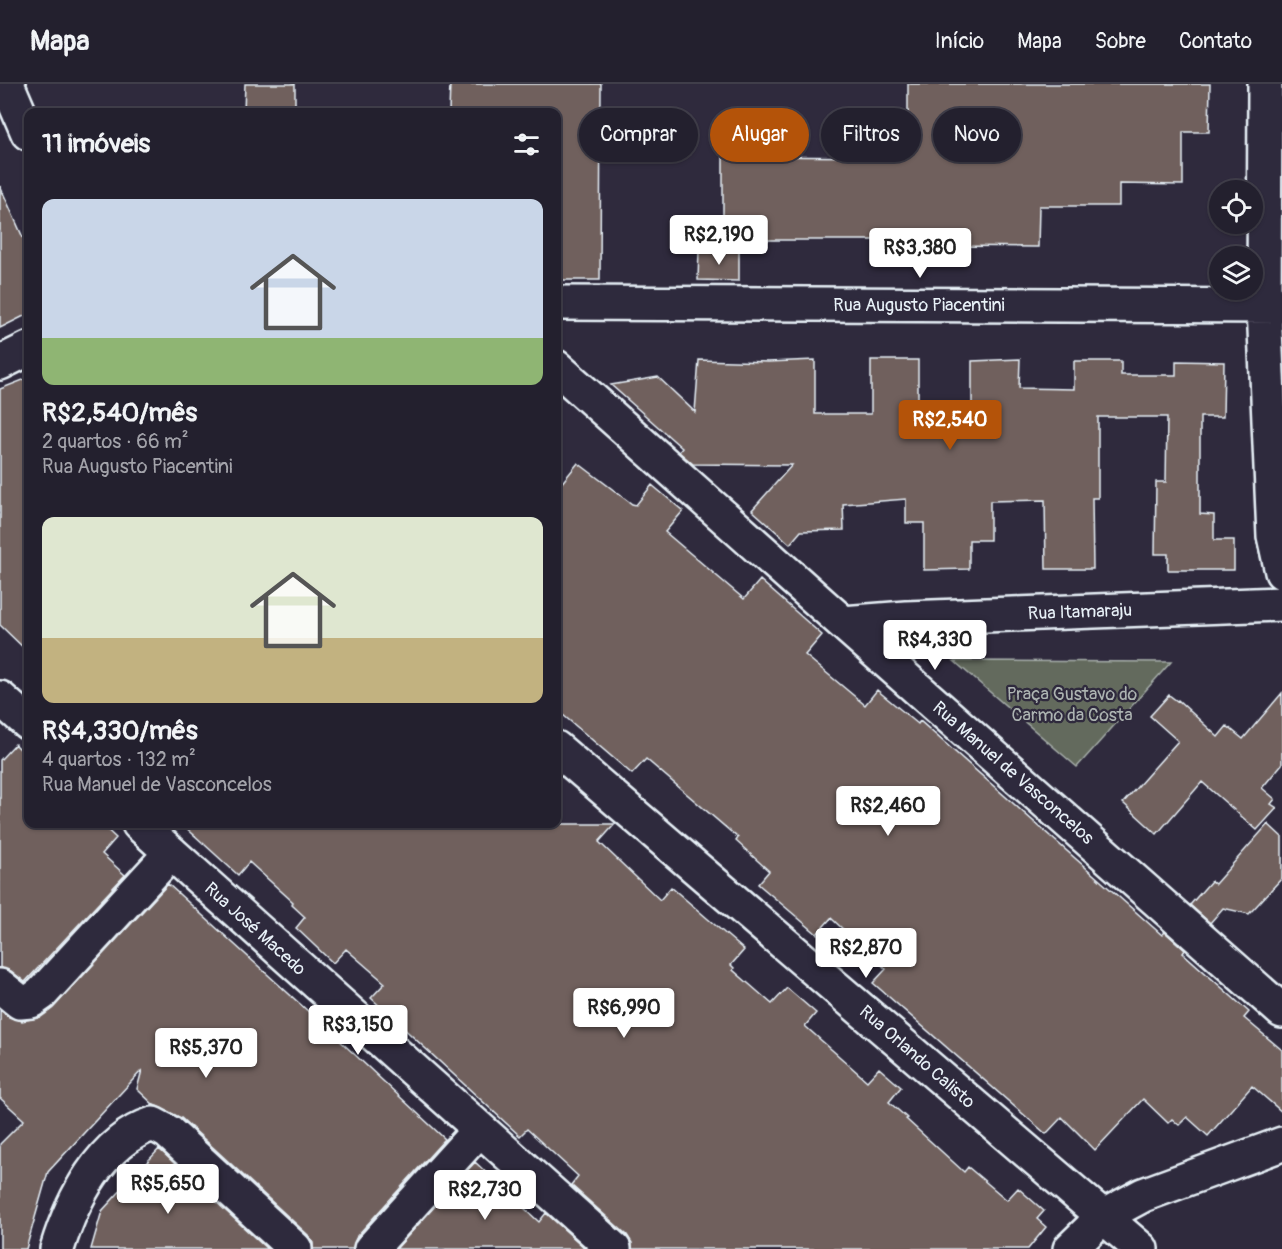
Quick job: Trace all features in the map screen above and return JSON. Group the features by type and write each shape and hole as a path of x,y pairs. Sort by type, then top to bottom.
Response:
{"street":[{"path":"7,84 24,124"},
{"path":"1265,84 1273,306 1274,536 1282,572"},
{"name":"Rua Augusto Piacentini","path":"561,303 1273,306"},
{"path":"0,363 24,352"},
{"name":"Rua Manuel de Vasconcelos","path":"561,371 1282,1011"},
{"name":"Rua Itamaraju","path":"843,623 906,618 1282,604"},
{"path":"0,698 24,719"},
{"name":"Rua Orlando Calisto","path":"561,752 1141,1249"},
{"name":"Rua José Macedo","path":"143,828 614,1249"},
{"path":"0,986 20,1002 31,1001 41,994 171,853"},
{"path":"57,1249 89,1176 119,1142 137,1129 153,1124 168,1132 295,1249"},
{"path":"371,1249 479,1130"},
{"path":"1070,1249 1104,1216 1143,1195 1282,1144"}],"green space":[{"name":"Praça Gustavo do Carmo da Costa","path":"954,661 1171,662 1077,767"}],"building":[{"path":"245,84 295,84 295,108 244,108"},
{"path":"450,84 601,84 601,108 579,108 579,162 601,162 600,280 561,280 561,108 449,108"},
{"path":"908,84 1210,84 1209,132 1183,132 1183,185 1119,184 1119,206 1039,206 1038,247 946,246 946,242 908,243 908,240 723,240 723,162 809,162 809,156 821,157 821,162 921,162 921,108 908,108"},
{"path":"0,186 24,240 24,316 0,328"},
{"path":"699,250 739,251 739,281 698,280"},
{"path":"1020,359 1019,388 1074,389 1074,361 1121,361 1121,375 1176,375 1176,361 1224,362 1223,417 1200,417 1200,514 1214,515 1214,540 1234,540 1234,570 1168,570 1168,554 1155,554 1156,482 1166,482 1167,417 1098,417 1098,498 1092,498 1093,569 1046,569 1045,500 990,501 990,540 969,540 969,569 924,570 924,523 906,523 906,499 843,504 844,530 801,531 790,544 752,510 792,465 693,464 679,452 682,448 611,385 658,377 695,412 699,360 768,362 815,360 815,414 871,414 871,360 918,360 920,424 972,424 972,361"},
{"path":"24,380 24,648 0,625 0,389"},
{"path":"578,463 632,504 636,505 652,485 683,511 665,532 744,599 760,580 822,635 805,655 865,705 877,690 918,724 920,721 1162,935 1165,932 1185,950 1183,953 1249,1012 1244,1018 1282,1050 1282,1112 1252,1086 1208,1136 1187,1117 1179,1125 1172,1119 1168,1123 1143,1099 1095,1150 1062,1117 1046,1134 873,983 886,969 831,918 817,934 758,884 769,871 736,841 738,838 646,759 632,774 561,713 561,484"},
{"path":"1282,693 1282,764 1262,788 1275,799 1271,804 1277,808 1257,830 1202,782 1157,834 1123,803 1178,741 1150,716 1169,695 1178,700 1218,737 1227,726 1243,739"},
{"path":"15,744 24,753 24,828 105,828 116,838 102,854 125,875 25,982 11,971 0,968 0,760"},
{"path":"561,824 615,824 599,842 660,900 671,887 744,950 731,965 733,970 772,1004 787,988 816,1013 805,1026 867,1081 879,1068 901,1087 889,1102 906,1119 964,1172 968,1167 1007,1200 1018,1188 1044,1211 1037,1219 1046,1227 1028,1249 632,1249 632,1243 627,1235 571,1185 578,1176 527,1129 520,1136 371,998 385,983 346,949 333,963 296,928 305,917 292,905 293,902 249,862 238,875 186,828 561,828"},
{"path":"1268,824 1282,837 1282,878 1249,914 1223,908 1210,923 1190,905 1211,881 1215,884"},
{"path":"168,884 445,1139 357,1236 353,1249 313,1249 313,1243 308,1235 181,1118 154,1105 137,1089 142,1070 48,1172 26,1249 0,1249 0,1144 24,1120 0,1098 0,1010 9,1017 22,1021 41,1017 52,1009"},
{"path":"159,1149 267,1249 91,1249 102,1211"},
{"path":"475,1162 539,1222 546,1213 586,1249 396,1249"}]}
